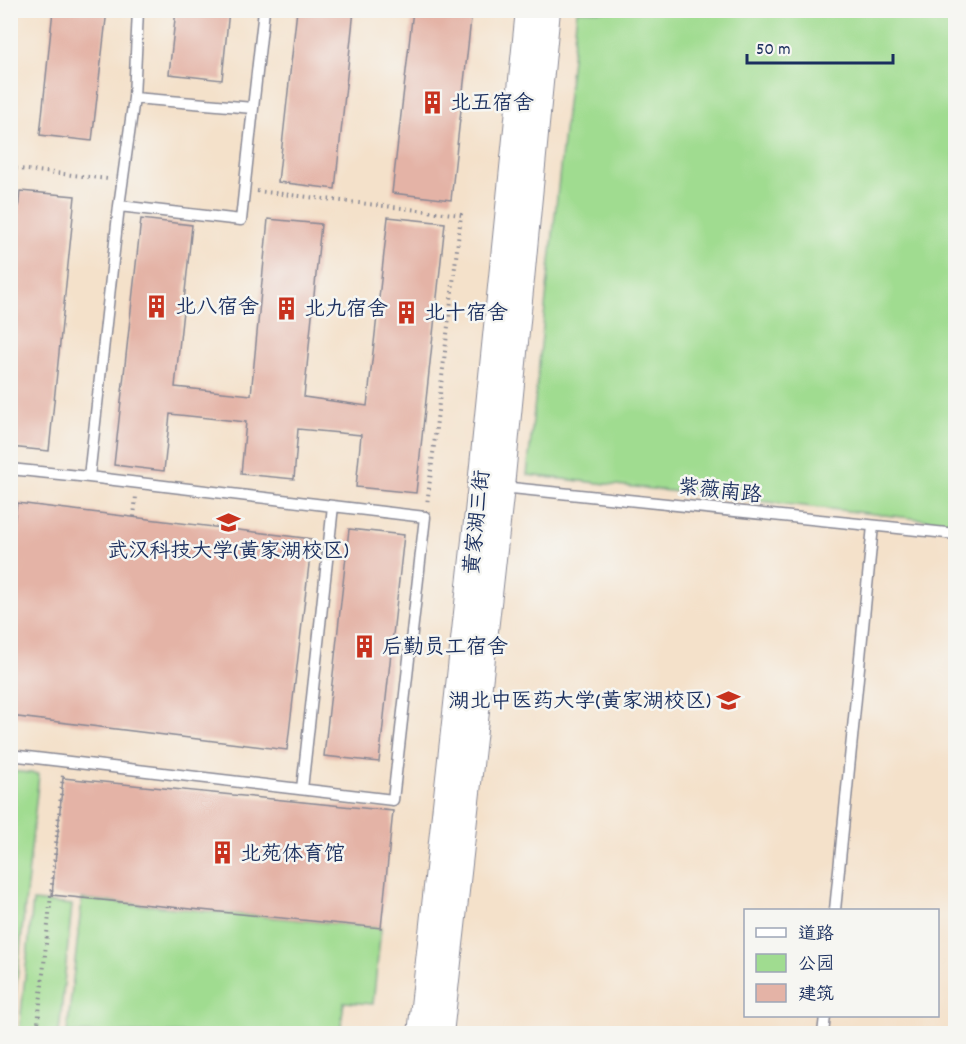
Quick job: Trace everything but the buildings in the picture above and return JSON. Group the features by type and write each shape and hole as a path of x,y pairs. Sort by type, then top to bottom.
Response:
{"street":[{"name":"黄家湖三街","path":"441,1034 491,486 528,10"},
{"name":"黄家湖三街","path":"420,1034 491,486 548,10"}],"lane":[{"path":"89,477 119,206 134,98 138,10"},
{"path":"119,206 242,220 264,10"},
{"path":"134,98 253,108"},
{"path":"10,469 425,517 393,800 10,755"},
{"name":"紫薇南路","path":"491,486 956,534"},
{"path":"302,789 333,506"},
{"path":"835,909 873,526"},
{"path":"823,1034 825,1017"}],"path":[{"path":"10,168 122,181"},
{"path":"245,189 461,215 425,517"},
{"path":"134,517 137,483"},
{"path":"37,1034 64,762"}],"green space":[{"path":"577,11 955,11 955,523 527,475"},
{"path":"11,771 39,774 11,1034 10,1033"},
{"path":"82,899 381,928 373,1004 344,1002 340,1033 67,1033"},
{"path":"33,901 72,905 59,1033 19,1033"}],"place":[{"name":"北五宿舍","path":"432,102"},
{"name":"北八宿舍","path":"157,306"},
{"name":"北九宿舍","path":"286,308"},
{"name":"北十宿舍","path":"406,312"},
{"name":"武汉科技大学(黄家湖校区)","path":"228,522"},
{"name":"后勤员工宿舍","path":"364,646"},
{"name":"湖北中医药大学(黄家湖校区)","path":"729,700"},
{"name":"北苑体育馆","path":"222,853"}]}
